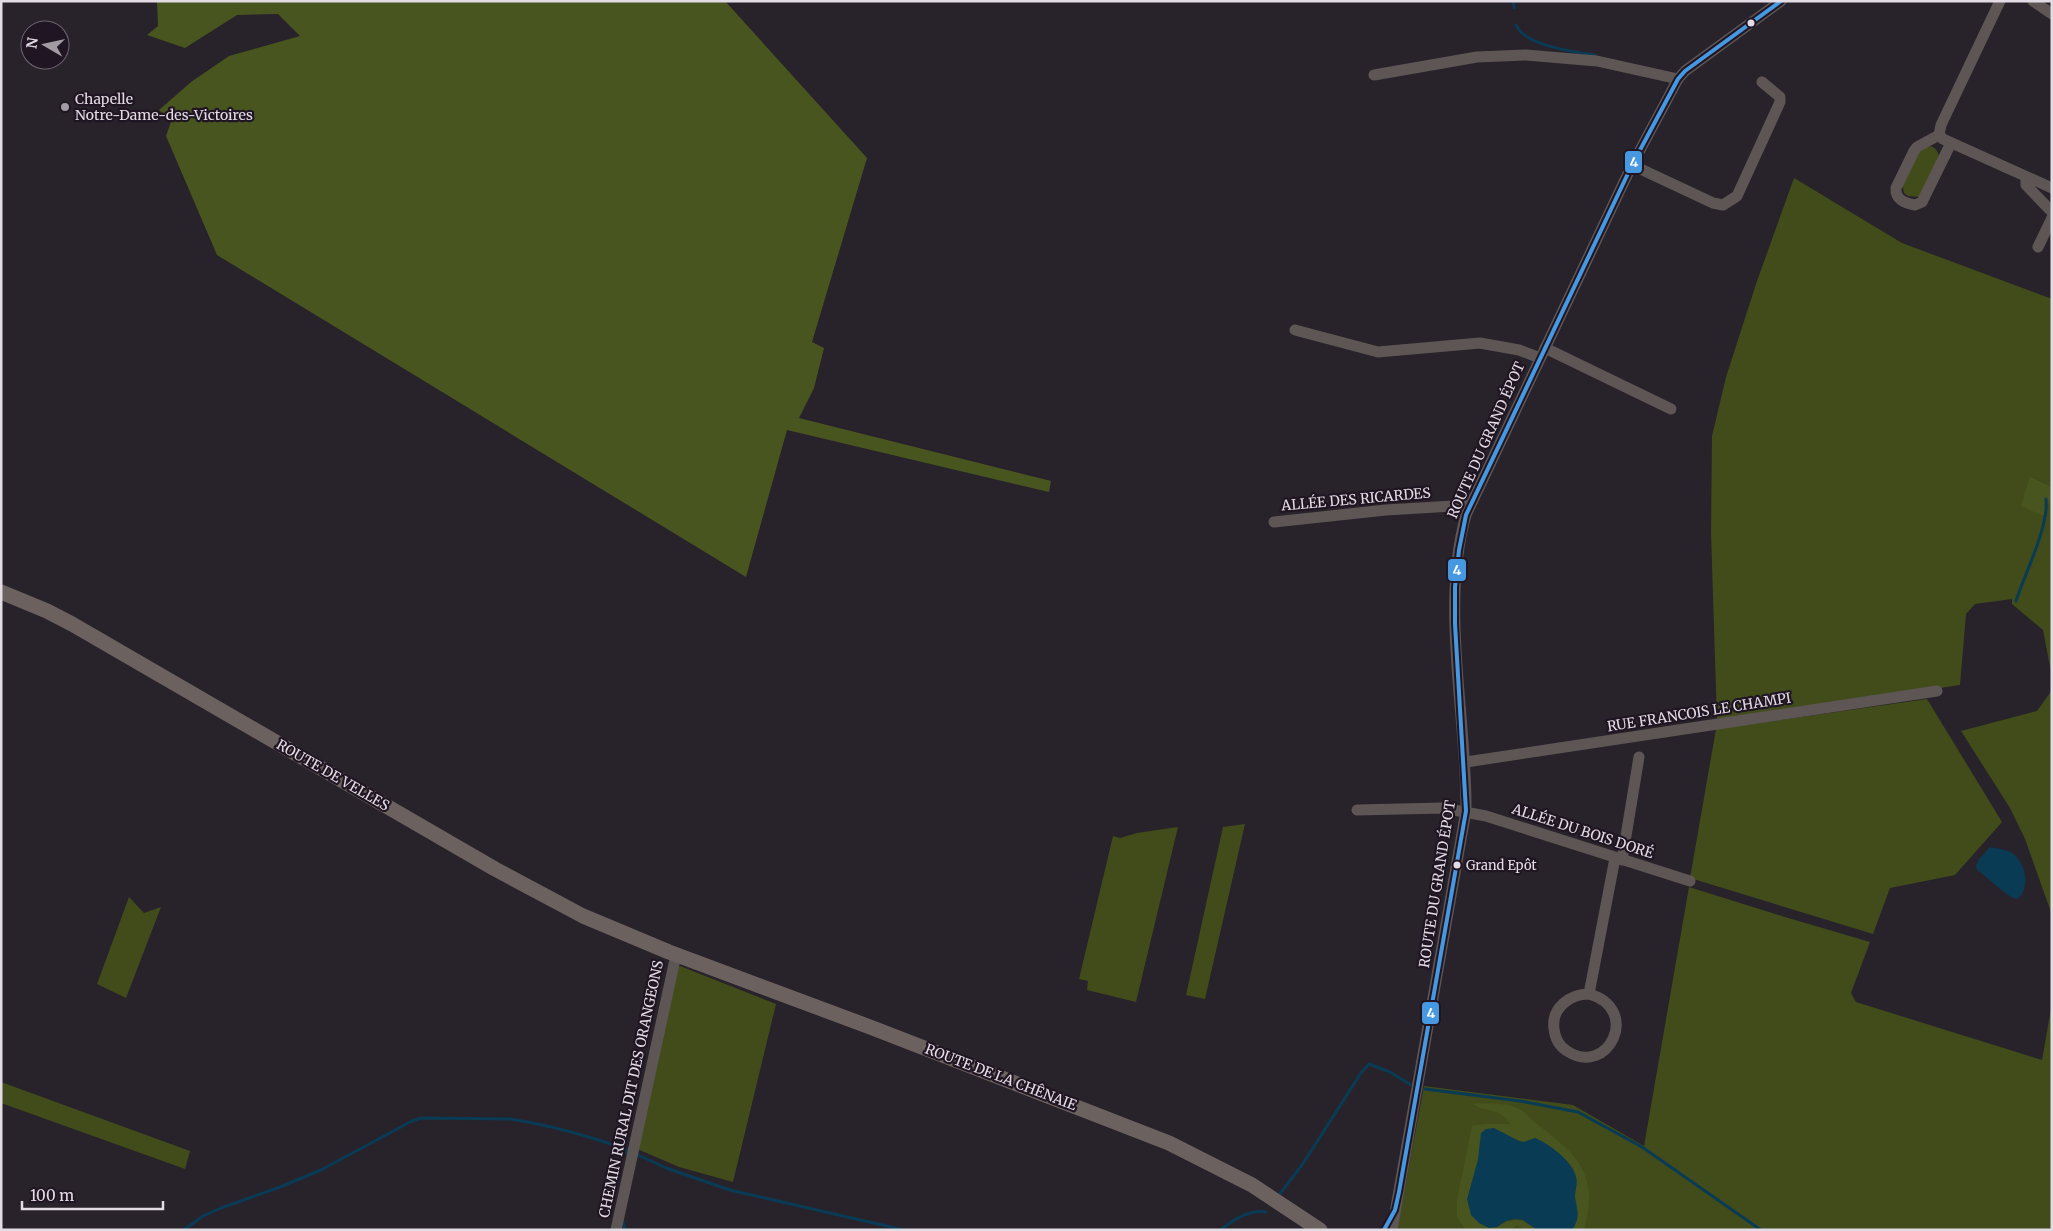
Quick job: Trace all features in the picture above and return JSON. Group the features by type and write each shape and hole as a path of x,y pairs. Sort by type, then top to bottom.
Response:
{"main road":[{"name":"ROUTE DE VELLES","path":"1,592 47,610 72,624 530,889 583,916 672,953"},
{"name":"ROUTE DE LA CHÊNAIE","path":"672,953 879,1030 1169,1144 1209,1162 1252,1186 1320,1230"}],"street":[{"name":"ROUTE DU GRAND ÉPOT","path":"1392,1230 1466,811 1466,762 1458,672 1455,606 1460,542 1470,505 1632,165 1678,79 1685,71 1781,1"},
{"path":"1939,135 1941,125 2000,1"},
{"path":"2033,1 2052,14"},
{"path":"1374,75 1477,57 1526,55 1597,61 1678,79"},
{"path":"1632,165 1713,203 1723,205 1737,196 1780,102 1780,96 1762,82"},
{"path":"1939,135 2052,188"},
{"path":"1939,135 1922,144 1914,151 1896,188 1896,194 1900,200 1915,205 1922,202 1951,142"},
{"path":"2026,177 2026,186 2052,212"},
{"path":"2038,247 2052,218"},
{"path":"1295,330 1378,352 1480,343 1542,353 1671,408"},
{"name":"ALLÉE DES RICARDES","path":"1274,522 1386,510 1470,505"},
{"name":"RUE FRANCOIS LE CHAMPI","path":"1466,762 1937,691"},
{"path":"1589,994 1619,859 1638,757"},
{"name":"ALLÉE DU BOIS DORÉ","path":"1357,810 1444,808 1466,811 1690,881"},
{"name":"CHEMIN RURAL DIT DES ORANGEONS","path":"616,1230 672,953"},
{"path":"1589,994 1598,996 1611,1007 1615,1014 1617,1026 1614,1040 1608,1048 1600,1053 1585,1057 1573,1055 1563,1048 1555,1034 1553,1025 1556,1012 1562,1004 1574,996 1589,994"},
{"name":"ROUTE DU GRAND ÉPOT","path":"1384,1230 1395,1210"}],"green space":[{"path":"157,1 725,1 867,158 812,342 824,348 814,388 799,418 1051,481 1049,492 787,430 746,577 217,255 166,136 171,122 159,110 191,82 229,56 300,36 278,14 237,15 185,48 147,35 158,26"},
{"path":"1927,146 1935,149 1939,156 1920,197 1908,196 1904,193 1902,183 1916,152"},
{"path":"1794,178 1902,243 2052,299 2052,487 2030,476 2052,495 2052,677 2043,630 2012,604 2012,599 1975,604 1966,614 1960,685 1717,722 1711,533 1712,436 1726,377 1757,281"},
{"path":"2030,476 2052,487 2052,495 2043,516 2021,506"},
{"path":"2052,690 2052,915 2025,839 2010,808 1961,731 2037,711"},
{"path":"1927,699 2002,822 1955,875 1890,888 1873,934 1690,878 1716,729"},
{"path":"1245,824 1205,999 1186,995 1223,827"},
{"path":"1178,827 1136,1002 1087,990 1088,981 1079,979 1113,836 1120,838 1137,833"},
{"path":"1689,887 1870,942 1851,993 1856,1002 2042,1060 2052,1003 2052,1230 1397,1230 1424,1086 1573,1105 1644,1146"},
{"path":"129,897 144,913 161,907 126,998 97,984"},
{"path":"680,966 776,1004 733,1182 679,1167 635,1148 677,967"},
{"path":"1,1082 190,1151 185,1169 1,1103"},
{"path":"1472,1104 1504,1104 1519,1109 1552,1135 1574,1157 1582,1168 1587,1180 1589,1194 1584,1230 1572,1230 1577,1217 1575,1196 1577,1182 1569,1163 1558,1153 1544,1145 1530,1139 1524,1142 1509,1137 1503,1132 1480,1142 1478,1160 1470,1190 1497,1227 1517,1220 1527,1223 1537,1230 1524,1230 1517,1225 1512,1230 1466,1230 1457,1217 1457,1200 1472,1126 1510,1124 1502,1115"}],"water":[{"path":"1990,847 2010,852 2021,863 2026,882 2025,888 2018,899 2004,892 1977,870 1976,866 1979,859"},
{"path":"1494,1128 1519,1141 1524,1142 1535,1138 1554,1149 1570,1165 1577,1180 1575,1197 1578,1214 1577,1221 1572,1230 1537,1230 1523,1220 1515,1219 1506,1221 1497,1227 1489,1228 1479,1223 1471,1215 1467,1199 1478,1160 1481,1133 1486,1129"}],"waterway":[{"path":"1513,1 1514,8"},
{"path":"1516,25 1521,32 1540,43 1564,50 1595,55"},
{"path":"2016,601 2036,550 2044,523 2046,499"},
{"path":"1279,1195 1302,1165 1361,1073 1369,1064 1390,1072 1411,1085"},
{"path":"1425,1089 1520,1101 1578,1112 1642,1147 1761,1230"},
{"path":"184,1230 203,1216 321,1170 421,1118 510,1119 525,1121 599,1140 628,1150 627,1153"},
{"path":"636,1154 666,1168 730,1190 904,1230"},
{"path":"1220,1230 1236,1219 1248,1214 1266,1212"},
{"path":"623,1221 625,1230"}],"transit line":[{"name":"4","path":"1384,1230 1395,1210 1399,1192 1466,811 1455,624 1455,587 1459,550 1466,515 1632,165 1678,79 1685,71 1781,1"}],"place":[{"name":"Chapelle Notre-Dame-des-Victoires","path":"65,107"},
{"name":"Grand Epôt","path":"1457,865"}]}
